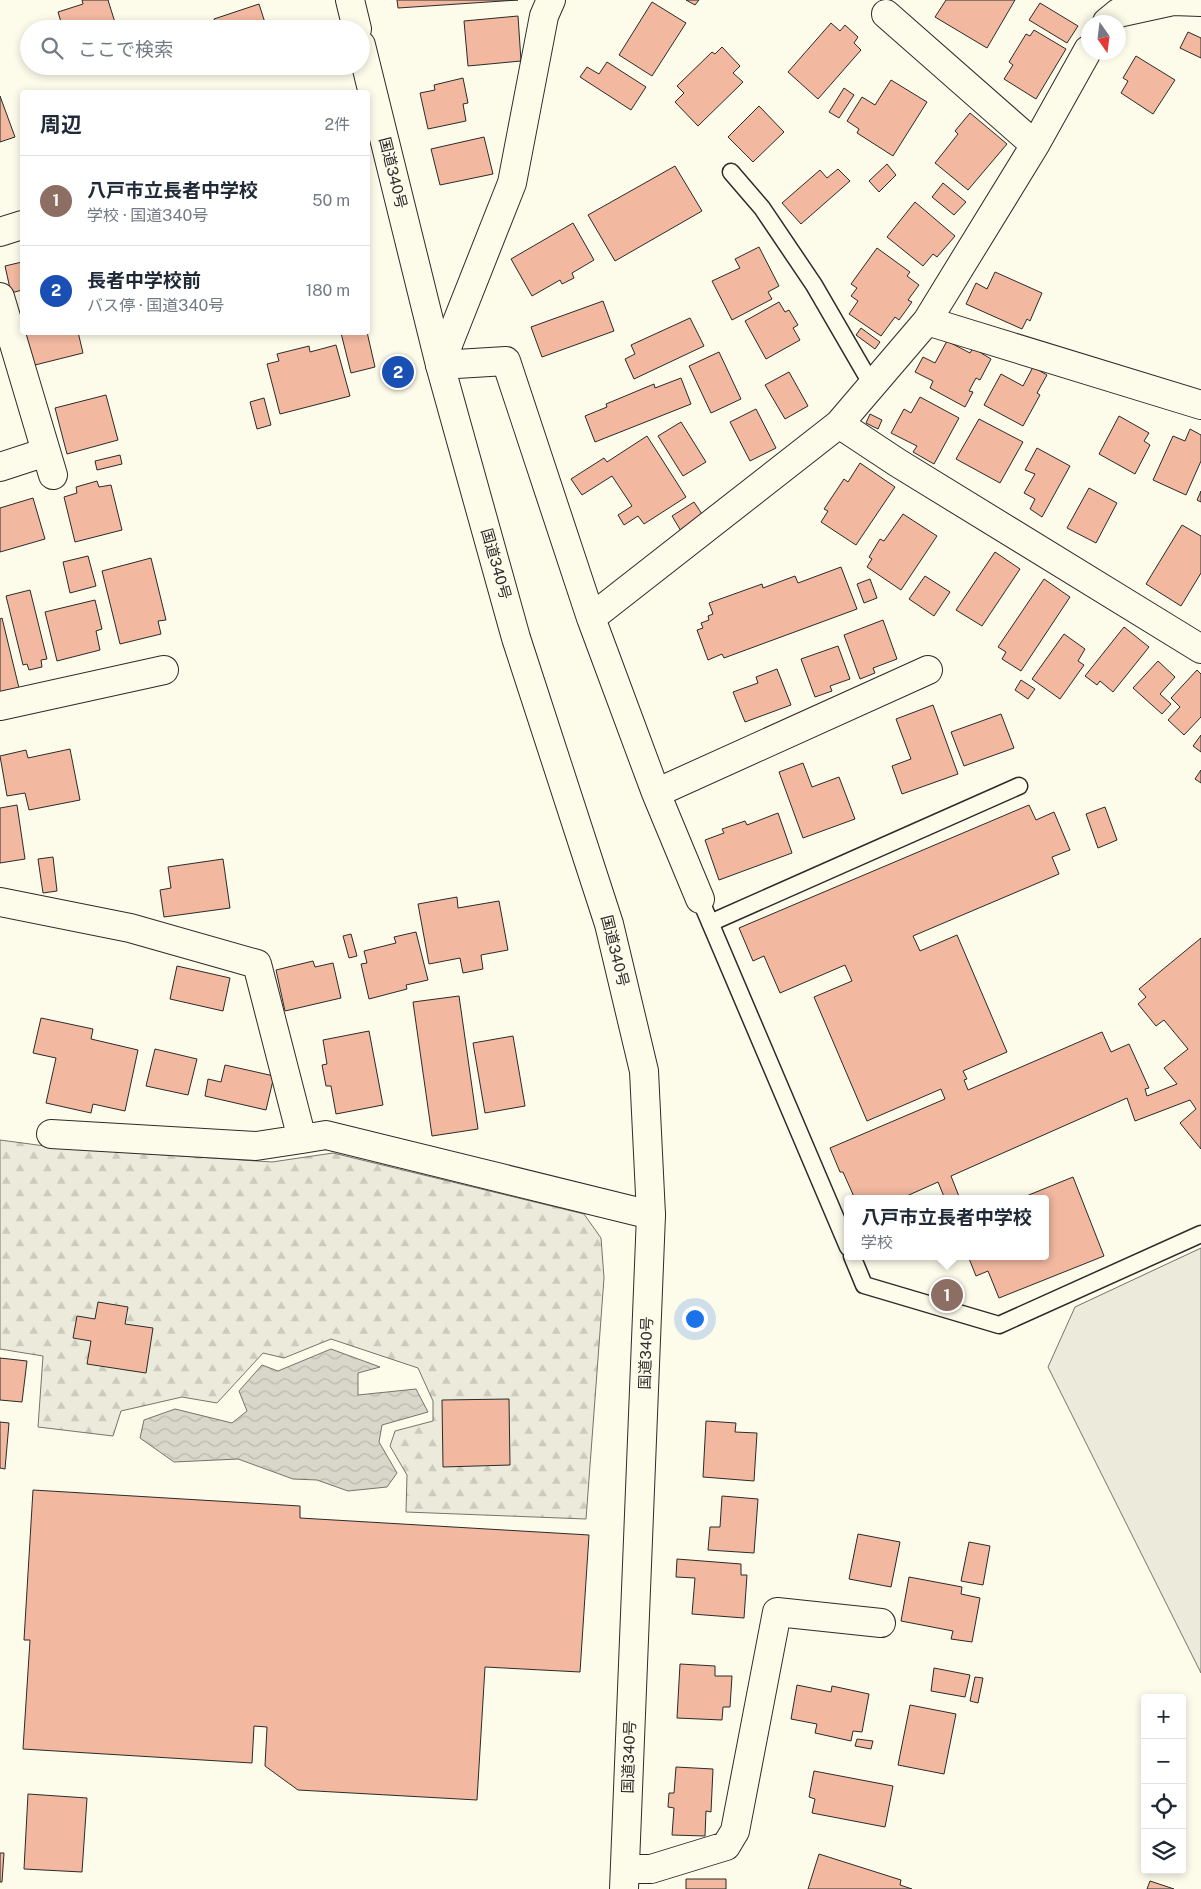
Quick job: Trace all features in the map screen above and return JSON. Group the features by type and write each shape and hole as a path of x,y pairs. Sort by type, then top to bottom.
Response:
{"main road":[{"path":"350,0 355,20"},
{"path":"551,0 544,16 512,183 440,365 506,362 591,618 656,793 705,911"},
{"path":"1116,15 1173,2 1201,2"},
{"path":"886,14 1035,145"},
{"path":"591,618 839,424 927,321 1035,145 1082,60"},
{"name":"国道340号","path":"366,75 369,90"},
{"name":"国道340号","path":"372,110 516,638 609,924 644,1072 651,1215 624,1879"},
{"path":"0,232 20,226"},
{"path":"0,297 50,464 0,467"},
{"path":"927,321 1201,405"},
{"path":"839,424 898,463 1201,649"},
{"path":"0,706 164,670"},
{"path":"656,793 928,670"},
{"path":"0,902 130,928 258,964 302,1139"},
{"path":"50,1134 256,1146 326,1135 651,1215"},
{"path":"624,1879 726,1846 735,1831 777,1612 881,1623"}],"lane":[{"path":"732,172 762,208 814,285 872,385"},
{"path":"844,1239 705,911 1019,786"},
{"path":"854,1260 864,1285 999,1325 1201,1234"}],"green space":[{"path":"0,1140 60,1148 272,1162 333,1153 584,1214 601,1238 604,1278 586,1519 406,1512 407,1475 390,1446 395,1431 433,1421 433,1401 418,1368 331,1339 284,1358 263,1353 217,1403 182,1397 121,1411 113,1436 38,1427 43,1356 0,1349"},
{"path":"1201,1248 1201,1673 1048,1367 1075,1307"}],"water":[{"path":"331,1349 380,1367 358,1373 358,1395 416,1389 428,1412 382,1425 379,1442 397,1473 387,1487 348,1491 317,1480 293,1479 238,1459 174,1462 140,1438 144,1420 175,1409 232,1423 247,1411 239,1391 262,1365 278,1371"}],"building":[{"path":"82,0 108,0 114,20 60,20 58,12 83,4"},
{"path":"397,0 518,0 398,8"},
{"path":"686,0 699,0 695,5"},
{"path":"946,0 1015,0 987,48 935,17"},
{"path":"652,2 686,23 652,76 619,55"},
{"path":"1040,3 1078,26 1067,43 1029,20"},
{"path":"259,4 264,20 214,20"},
{"path":"518,16 521,61 468,66 464,21"},
{"path":"831,23 840,31 845,25 858,37 854,43 861,50 818,99 788,72"},
{"path":"1034,30 1066,49 1036,99 1004,79 1013,65 1009,62 1026,34 1030,36"},
{"path":"1188,32 1201,38 1201,58 1180,48"},
{"path":"722,47 740,66 733,73 743,82 698,126 675,102 684,93 677,86 712,52 715,54"},
{"path":"1136,56 1175,80 1153,114 1121,93 1128,81 1123,78"},
{"path":"607,62 646,87 631,110 580,77 587,67 599,74"},
{"path":"463,78 468,103 463,104 466,121 428,129 420,93 435,90 434,85"},
{"path":"891,80 927,102 893,156 857,133 859,129 847,121 862,97 875,105"},
{"path":"844,88 854,95 839,118 829,112"},
{"path":"0,96 15,137 0,142"},
{"path":"759,106 784,132 753,162 728,137"},
{"path":"970,113 1007,144 968,190 935,163 958,134 955,131"},
{"path":"484,137 493,174 440,185 431,149"},
{"path":"887,164 896,175 879,192 869,181"},
{"path":"675,166 702,211 615,261 588,215"},
{"path":"838,169 850,181 801,224 782,203 820,170 827,178"},
{"path":"943,183 966,202 954,215 932,197"},
{"path":"915,202 955,236 937,257 933,254 923,266 887,237"},
{"path":"573,223 594,260 572,273 574,278 562,284 560,280 532,296 511,259"},
{"path":"759,247 779,286 768,292 772,299 732,320 712,281 740,268 735,259"},
{"path":"877,248 910,272 907,276 919,285 908,300 912,302 899,320 895,317 881,336 849,314 858,301 851,296 857,288 851,284"},
{"path":"20,262 20,291 11,293 5,266"},
{"path":"995,272 1042,293 1030,321 1027,319 1022,329 966,304 976,283 987,289"},
{"path":"603,301 614,331 542,357 531,327"},
{"path":"779,302 785,312 789,310 798,325 793,328 800,340 766,359 745,321"},
{"path":"690,318 704,346 634,379 625,359 635,354 631,345"},
{"path":"861,328 880,342 875,349 856,335"},
{"path":"24,335 79,335 83,353 31,366"},
{"path":"342,335 368,335 375,367 351,373"},
{"path":"947,341 970,353 973,348 991,359 980,380 976,378 969,391 973,392 965,407 930,388 933,381 915,372 923,357 935,363"},
{"path":"336,345 350,396 280,414 267,364 279,361 277,354 309,346 310,352"},
{"path":"719,352 741,399 711,413 689,366"},
{"path":"1033,367 1047,375 1037,393 1040,395 1023,426 984,405 1001,374 1023,386"},
{"path":"789,372 808,406 785,419 765,385"},
{"path":"681,378 691,404 595,442 585,416 607,407 606,404 654,384 655,388"},
{"path":"106,395 118,440 67,454 55,408"},
{"path":"920,397 959,418 934,464 913,452 917,446 891,433 904,409 911,413"},
{"path":"264,398 271,425 257,429 250,402"},
{"path":"756,409 776,448 750,461 730,422"},
{"path":"870,414 882,420 878,429 866,423"},
{"path":"1119,416 1149,433 1144,441 1150,445 1135,474 1099,454"},
{"path":"979,419 1023,442 1000,483 956,459"},
{"path":"681,422 706,462 683,476 658,436"},
{"path":"1190,429 1201,435 1201,461 1186,495 1153,480 1173,436 1185,441"},
{"path":"647,436 686,497 644,524 638,516 624,525 618,515 632,506 612,476 582,495 571,479 604,458 607,462"},
{"path":"1037,448 1070,466 1042,517 1030,509 1035,499 1024,493 1035,474 1025,470"},
{"path":"120,455 122,464 97,470 95,461"},
{"path":"860,463 895,487 856,545 821,522 828,511 824,509 844,479 848,482"},
{"path":"97,481 99,487 111,485 122,530 75,542 64,497 77,493 76,487"},
{"path":"1089,488 1117,503 1096,543 1067,528"},
{"path":"1201,491 1201,502 1197,500"},
{"path":"33,498 45,539 0,552 0,508"},
{"path":"694,502 704,517 681,531 672,516"},
{"path":"903,514 937,536 901,590 867,567 872,559 869,557 880,539 884,541"},
{"path":"1182,525 1201,536 1201,573 1181,606 1146,584"},
{"path":"995,552 1020,569 982,626 956,610"},
{"path":"88,556 96,586 70,593 63,562"},
{"path":"151,558 166,620 158,621 161,634 120,644 102,571"},
{"path":"841,567 857,609 724,658 722,654 708,660 697,630 703,628 701,623 709,620 708,616 713,614 709,603 762,584 763,588 795,576 798,583"},
{"path":"925,576 950,592 934,616 909,599"},
{"path":"870,579 877,598 864,603 857,584"},
{"path":"1044,579 1070,597 1021,671 1002,659 1006,652 998,647"},
{"path":"30,590 47,659 41,660 42,667 29,670 27,664 23,665 6,596"},
{"path":"95,600 102,629 96,631 100,650 57,661 45,612"},
{"path":"2,618 19,688 0,692 0,619"},
{"path":"883,620 897,659 873,668 875,673 860,679 844,635"},
{"path":"1124,627 1149,647 1113,692 1100,681 1097,685 1085,676"},
{"path":"1064,634 1085,649 1078,661 1084,665 1060,699 1032,679"},
{"path":"838,646 850,679 830,686 832,691 815,697 801,659"},
{"path":"1158,661 1175,677 1160,694 1171,704 1162,714 1133,688"},
{"path":"777,669 791,705 745,722 733,692 758,683 756,677"},
{"path":"1197,670 1201,674 1201,717 1184,735 1168,720 1180,707 1171,698"},
{"path":"1021,680 1035,689 1028,699 1015,690"},
{"path":"933,705 958,774 902,794 892,766 911,759 896,719"},
{"path":"1001,714 1014,748 964,766 951,732"},
{"path":"1201,735 1201,752 1193,746"},
{"path":"70,749 80,800 29,810 25,793 7,796 0,756 26,750 28,758"},
{"path":"803,763 812,787 839,777 855,819 803,838 779,772"},
{"path":"1201,770 1201,783 1195,779"},
{"path":"17,805 25,859 0,863 0,808"},
{"path":"1029,805 1036,820 1054,812 1070,850 1052,857 1059,874 913,936 920,951 957,935 1007,1052 963,1071 967,1079 964,1080 968,1090 1102,1032 1111,1052 1129,1044 1149,1088 1145,1089 1147,1096 1177,1084 1164,1068 1188,1049 1164,1020 1156,1026 1138,1004 1146,997 1139,989 1201,938 1201,1149 1180,1123 1196,1109 1190,1100 1135,1121 1127,1098 951,1176 958,1195 943,1195 938,1182 909,1195 853,1195 843,1172 840,1172 830,1148 945,1099 941,1089 867,1121 814,997 852,981 845,965 780,993 764,956 753,961 739,928"},
{"path":"1105,807 1117,840 1098,848 1086,814"},
{"path":"778,813 792,853 719,880 705,840 724,833 722,829 745,821 747,825"},
{"path":"53,857 57,891 43,893 38,859"},
{"path":"223,859 230,908 164,917 160,890 171,888 168,867"},
{"path":"457,897 458,908 499,901 508,950 481,955 483,969 463,973 460,958 429,964 418,904"},
{"path":"416,932 428,980 406,985 407,989 369,999 361,964 367,963 364,951 396,943 394,937"},
{"path":"351,934 357,956 349,958 343,936"},
{"path":"313,961 315,967 333,963 341,998 285,1011 276,970"},
{"path":"177,966 230,978 223,1011 170,999"},
{"path":"459,996 478,1129 432,1136 413,1002"},
{"path":"41,1018 93,1029 91,1039 138,1050 125,1111 93,1104 91,1113 46,1103 56,1058 33,1053"},
{"path":"369,1031 383,1105 336,1114 331,1086 326,1086 322,1065 327,1064 323,1040"},
{"path":"513,1036 525,1106 485,1113 473,1043"},
{"path":"155,1049 197,1059 188,1095 146,1086"},
{"path":"225,1065 274,1076 266,1110 205,1096 208,1079 221,1082"},
{"path":"1073,1177 1104,1256 999,1298 988,1271 976,1276 970,1260 1049,1260 1049,1195 1029,1195"},
{"path":"98,1302 128,1307 125,1324 153,1328 146,1373 87,1364 91,1341 73,1338 77,1316 95,1319"},
{"path":"0,1358 27,1361 22,1402 0,1400"},
{"path":"509,1399 510,1465 443,1467 442,1400"},
{"path":"706,1421 736,1423 735,1432 757,1433 754,1481 703,1477"},
{"path":"0,1422 9,1423 5,1469 0,1468"},
{"path":"33,1490 300,1506 300,1518 589,1535 580,1672 485,1667 477,1800 298,1790 265,1766 267,1727 254,1726 252,1763 23,1749 30,1640 24,1640"},
{"path":"722,1496 758,1499 754,1553 708,1550 710,1527 720,1527"},
{"path":"858,1534 900,1542 891,1587 849,1579"},
{"path":"969,1542 990,1546 983,1585 961,1581"},
{"path":"677,1559 741,1564 741,1575 747,1575 744,1618 692,1614 695,1578 676,1577"},
{"path":"909,1577 962,1587 961,1594 980,1598 972,1642 951,1639 953,1631 901,1621"},
{"path":"680,1664 715,1666 715,1676 732,1676 730,1707 723,1707 722,1720 677,1718"},
{"path":"934,1668 970,1675 965,1697 931,1691"},
{"path":"975,1677 983,1678 978,1703 970,1701"},
{"path":"797,1685 831,1692 832,1686 869,1694 862,1732 853,1731 851,1741 815,1733 817,1724 791,1719"},
{"path":"910,1705 956,1714 944,1774 898,1765"},
{"path":"857,1739 873,1741 871,1749 855,1746"},
{"path":"676,1767 713,1769 711,1812 706,1811 705,1836 672,1835 674,1808 668,1807 669,1793 674,1793"},
{"path":"814,1771 893,1786 885,1827 812,1813 815,1799 809,1797"},
{"path":"28,1794 87,1798 82,1872 24,1869"},
{"path":"0,1853 4,1853 2,1882 0,1882"},
{"path":"819,1854 901,1880 900,1885 912,1889 808,1889"},
{"path":"686,1879 726,1879 726,1889 686,1889"},
{"path":"1150,1881 1174,1889 1147,1889"}],"place":[{"name":"長者中学校前","path":"398,372"},
{"name":"八戸市立長者中学校","path":"947,1295"}]}
